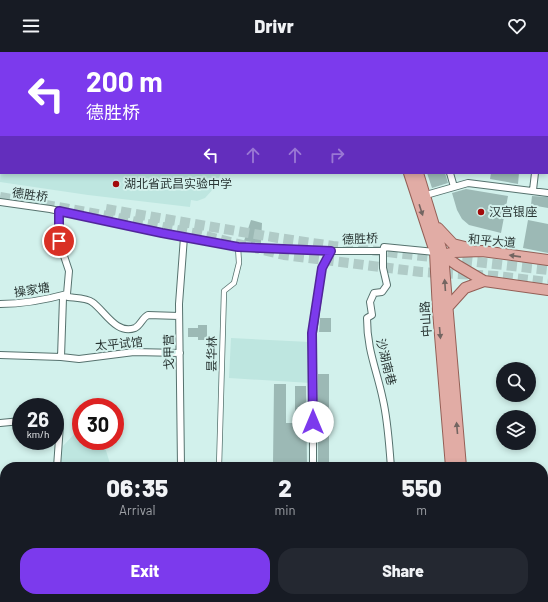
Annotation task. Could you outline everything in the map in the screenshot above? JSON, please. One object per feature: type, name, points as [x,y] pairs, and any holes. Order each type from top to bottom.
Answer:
[{"type":"main road","name":"中山路","points":[[409,174],[439,254],[438,311],[451,462]]},
{"type":"main road","name":"中山路","points":[[418,174],[434,224],[447,308],[461,462]]},
{"type":"main road","points":[[434,224],[453,244],[482,251]]},
{"type":"main road","name":"和平大道","points":[[439,254],[482,251],[548,260]]},
{"type":"main road","points":[[439,254],[484,281],[548,290]]},
{"type":"main road","points":[[447,308],[466,288],[484,281]]},
{"type":"street","points":[[450,174],[454,187]]},
{"type":"street","points":[[533,190],[535,174]]},
{"type":"street","points":[[426,195],[474,183],[548,193]]},
{"type":"street","name":"德胜桥","points":[[0,202],[59,211],[238,247],[331,251],[383,251],[384,247],[439,254]]},
{"type":"street","points":[[59,211],[59,241],[69,271],[63,304],[61,357]]},
{"type":"street","name":"戈甲营","points":[[181,462],[179,316],[184,237]]},
{"type":"street","name":"昙华林","points":[[219,462],[224,292],[234,283],[238,263],[238,247]]},
{"type":"street","points":[[313,462],[312,333],[322,268],[331,251]]},
{"type":"street","name":"沙湖南巷","points":[[383,251],[383,268],[387,285],[382,292],[374,293],[370,302],[372,315],[367,318],[367,327],[371,356],[385,410],[390,462]]},
{"type":"street","points":[[66,294],[68,297],[91,300],[114,324],[127,329],[140,325],[144,317],[148,315],[179,316]]},
{"type":"street","name":"操家塘","points":[[0,304],[16,304],[66,294]]},
{"type":"street","name":"太平试馆","points":[[0,356],[61,357],[79,359],[134,352],[180,353]]},
{"type":"street","points":[[0,423],[12,422]]},
{"type":"street","points":[[57,462],[58,450]]},
{"type":"shaded area","name":"湖北省武昌实验中学","points":[[0,174],[221,174],[215,187],[205,198],[197,201],[191,200],[190,207],[88,195],[0,182]]},
{"type":"shaded area","points":[[231,338],[310,342],[311,383],[229,378]]},
{"type":"shaded area","points":[[72,436],[72,450],[106,450],[109,462],[61,462],[62,450],[64,450],[64,445]]},
{"type":"building","points":[[427,174],[445,174],[448,183],[432,188]]},
{"type":"building","points":[[491,174],[519,174],[518,184],[490,179]]},
{"type":"building","name":"汉宫银座","points":[[466,189],[508,196],[501,233],[469,225],[462,219],[457,210],[452,193]]},
{"type":"building","points":[[532,196],[548,197],[548,208],[531,205]]},
{"type":"building","points":[[251,220],[262,223],[261,243],[244,241]]},
{"type":"building","points":[[528,220],[548,224],[548,253],[523,248]]},
{"type":"building","points":[[320,318],[331,318],[331,332],[319,332]]},
{"type":"building","points":[[198,325],[207,325],[207,340],[198,340],[198,337],[188,337],[188,328],[198,328]]},
{"type":"building","points":[[318,374],[329,374],[329,462],[318,462]]},
{"type":"building","points":[[274,384],[286,384],[286,423],[295,423],[295,386],[306,386],[307,462],[273,462]]},
{"type":"tunnel","points":[[0,197],[87,212],[193,233],[284,255],[421,272],[496,276],[548,282]]},
{"type":"tunnel","points":[[106,209],[333,246],[548,270]]},
{"type":"place","name":"湖北省武昌实验中学","points":[[116,184]]},
{"type":"place","name":"汉宫银座","points":[[481,212]]},
{"type":"route","points":[[59,241],[59,211],[162,233],[238,247],[331,251],[322,268],[316,298],[312,333],[313,422]]}]
